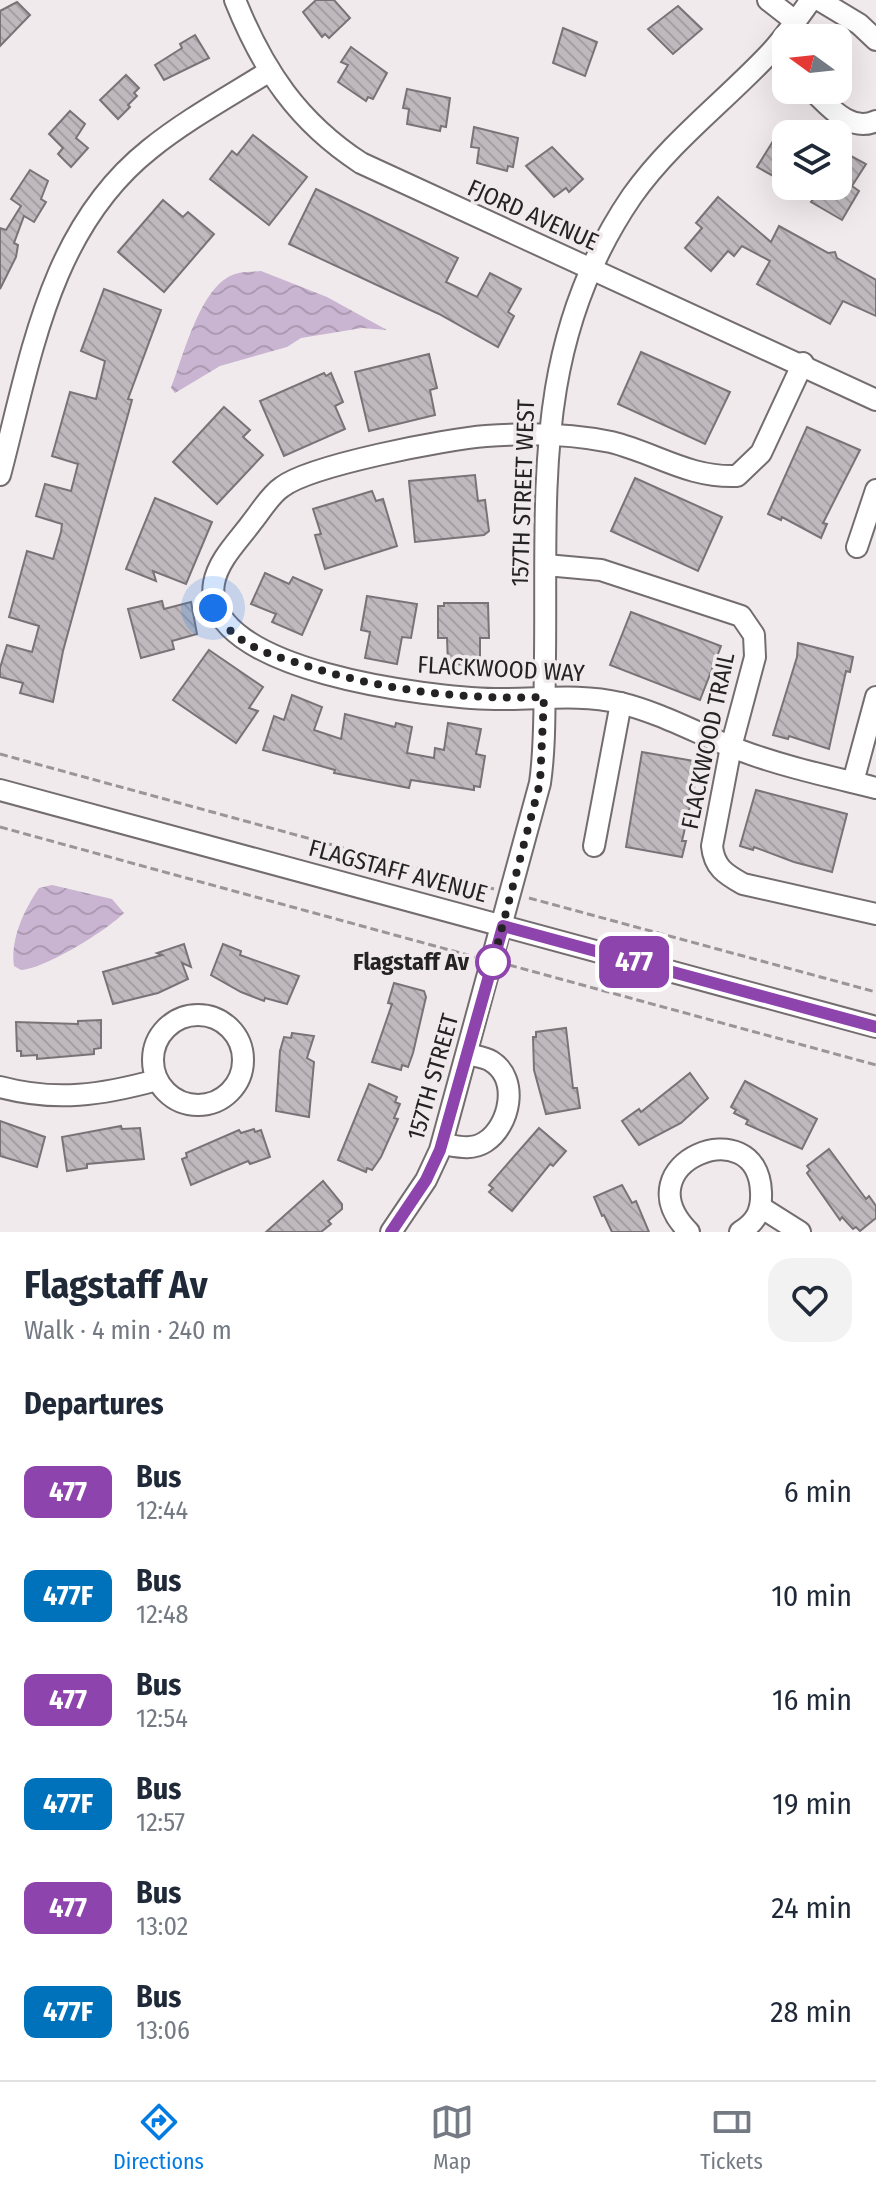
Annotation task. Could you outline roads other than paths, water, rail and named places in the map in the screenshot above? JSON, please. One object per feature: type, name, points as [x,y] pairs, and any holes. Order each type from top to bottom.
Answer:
[{"type":"street","name":"FJORD AVENUE","points":[[235,0],[268,72],[301,116],[361,163],[591,270],[803,363],[876,400]]},
{"type":"street","points":[[768,0],[795,21]]},
{"type":"street","name":"157TH STREET WEST","points":[[503,926],[540,783],[548,437],[563,350],[575,306],[618,219],[659,162],[769,54],[811,0]]},
{"type":"street","points":[[819,0],[859,24],[876,40]]},
{"type":"street","points":[[0,475],[52,286],[89,213],[117,179],[149,149],[268,72]]},
{"type":"street","points":[[830,104],[855,124],[866,126],[876,121]]},
{"type":"street","name":"FLACKWOOD WAY","points":[[803,363],[761,453],[737,476],[707,477],[613,443],[548,437],[483,436],[379,455],[302,476],[280,487],[224,559],[214,581],[213,608],[231,632],[263,652],[338,677],[390,688],[478,698],[544,697],[621,703],[731,747],[876,788]]},
{"type":"street","points":[[857,547],[876,490]]},
{"type":"street","name":"FLACKWOOD TRAIL","points":[[546,565],[601,570],[741,616],[754,635],[755,657],[731,747],[712,846],[713,860],[724,874],[743,884],[876,914]]},
{"type":"street","points":[[853,782],[876,697]]},
{"type":"street","points":[[594,846],[621,703]]},
{"type":"street","name":"FLAGSTAFF AVENUE","points":[[0,790],[876,1027]]},
{"type":"street","name":"157TH STREET","points":[[391,1232],[426,1180],[442,1144],[503,926]]},
{"type":"street","points":[[197,1015],[215,1018],[230,1028],[240,1044],[243,1063],[238,1081],[228,1094],[212,1103],[196,1105],[180,1102],[157,1080],[153,1062],[156,1043],[165,1028],[179,1019],[197,1015]]},
{"type":"street","points":[[442,1144],[467,1148],[485,1142],[503,1122],[509,1103],[508,1085],[492,1061],[467,1054]]},
{"type":"street","points":[[0,1087],[38,1096],[86,1097],[157,1080]]},
{"type":"street","points":[[689,1232],[681,1224],[672,1200],[671,1183],[679,1167],[690,1156],[706,1149],[721,1149],[748,1161],[761,1181],[762,1208],[751,1225],[740,1232]]},
{"type":"street","points":[[762,1208],[800,1232]]},
{"type":"water","points":[[261,271],[327,297],[387,330],[362,328],[301,338],[287,347],[220,366],[175,393],[171,388],[187,342],[212,292],[235,274]]},
{"type":"water","points":[[52,885],[112,899],[124,913],[75,948],[45,963],[21,970],[14,966],[13,956],[19,925],[39,888]]},
{"type":"place","name":"Flagstaff Av","points":[[493,962]]}]
